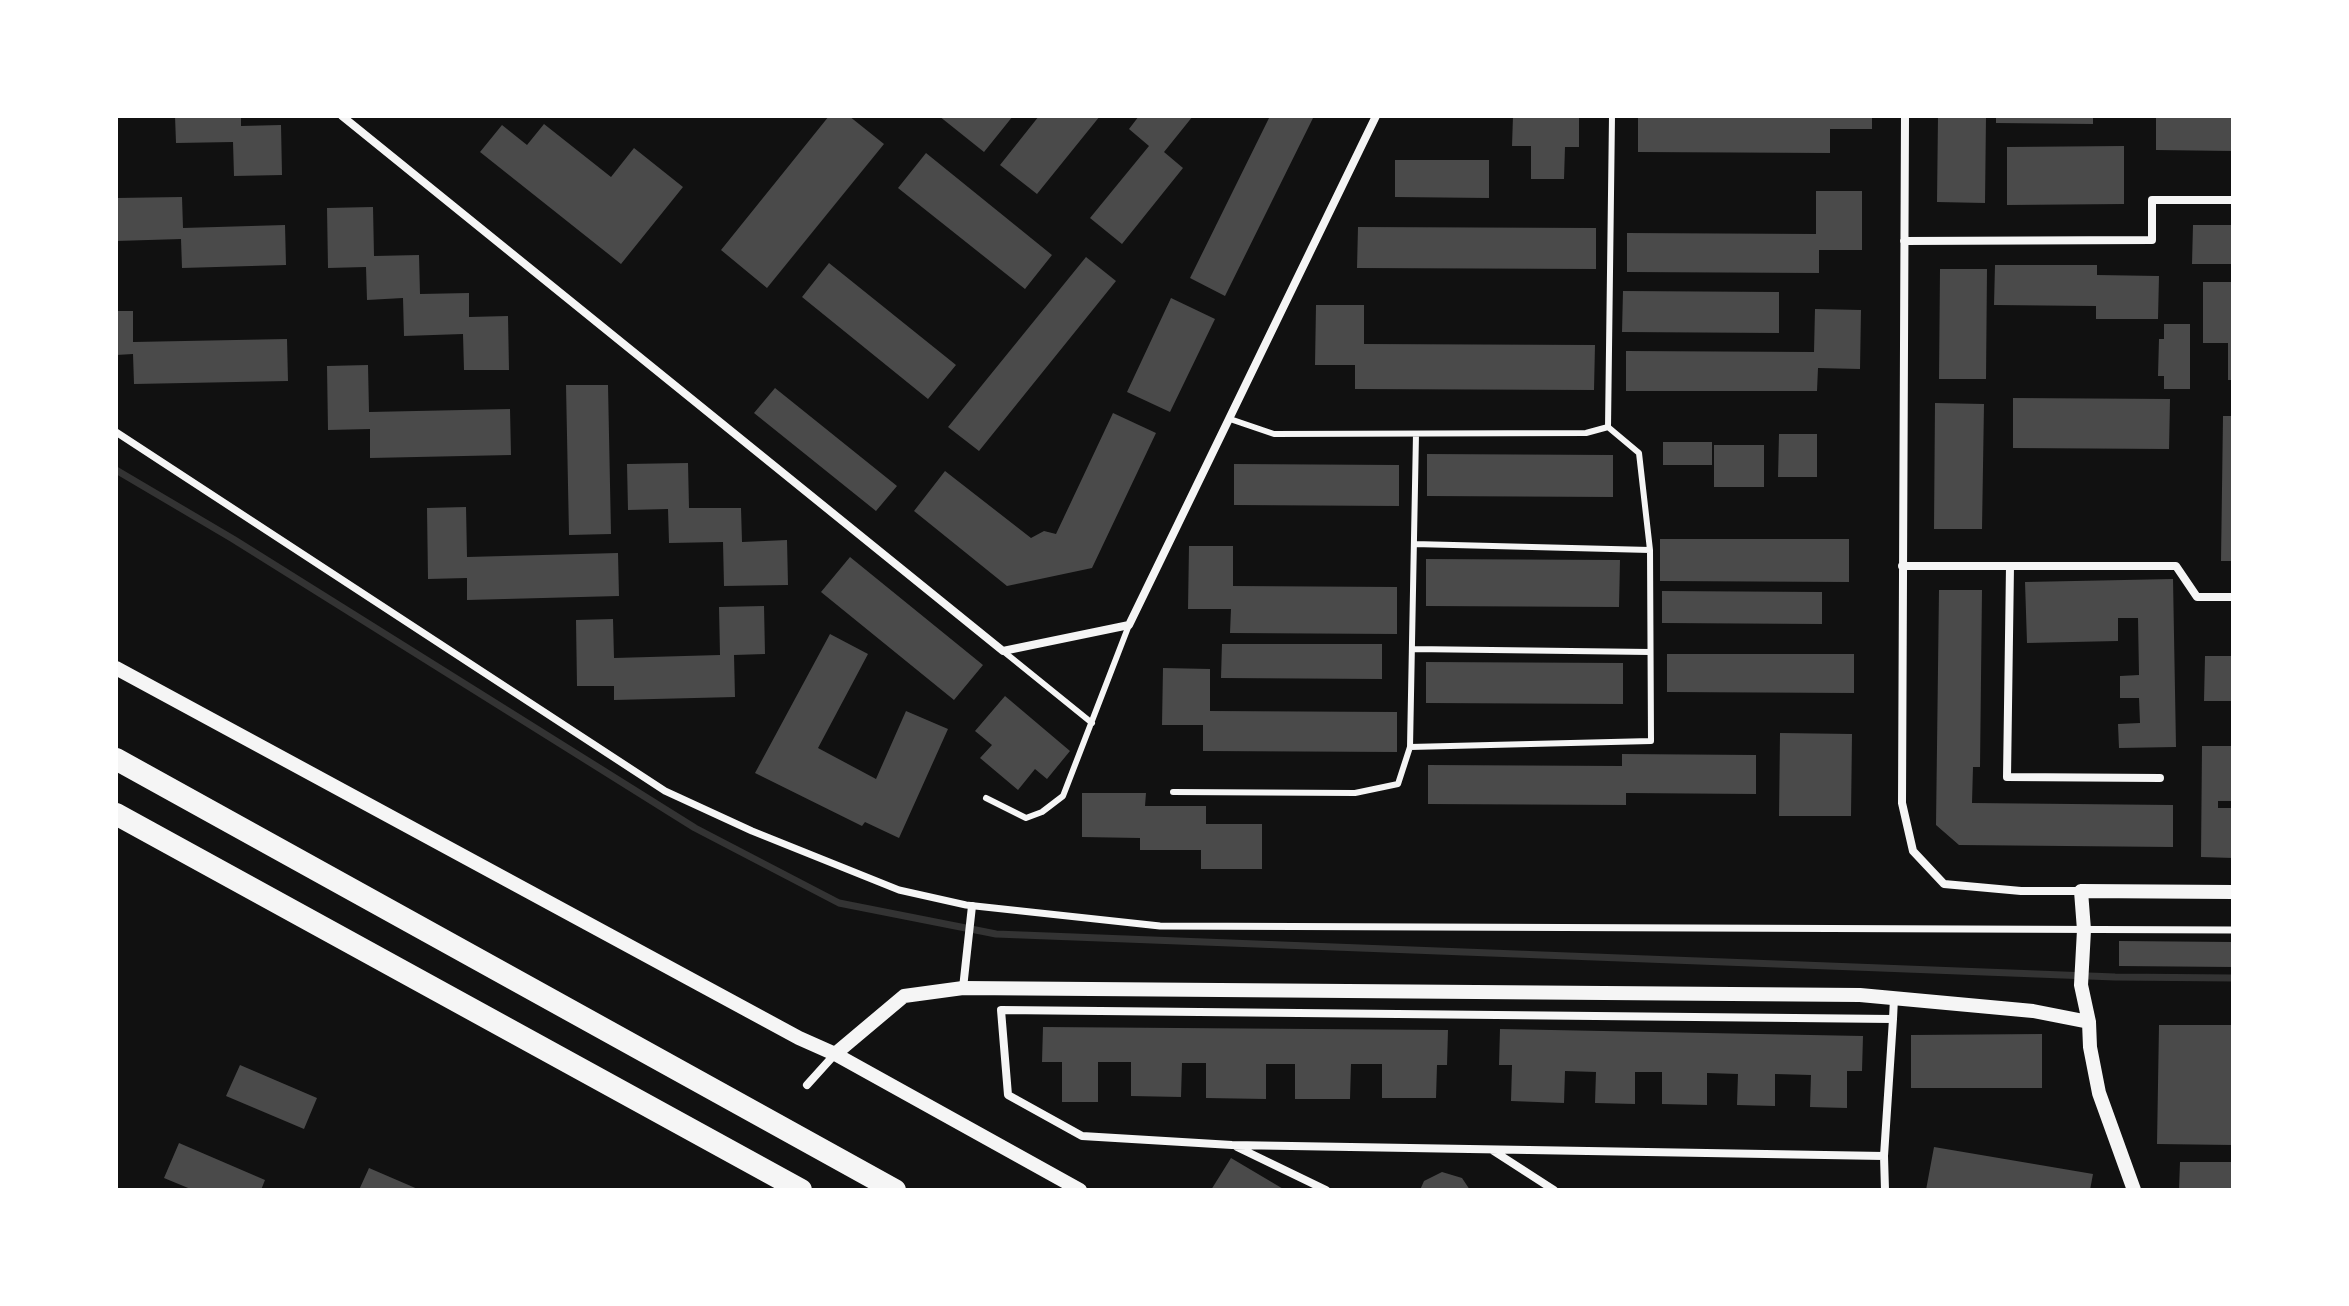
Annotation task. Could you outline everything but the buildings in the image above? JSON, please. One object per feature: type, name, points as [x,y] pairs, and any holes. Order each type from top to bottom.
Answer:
[{"type":"highway","points":[[116,759],[895,1190]]},
{"type":"highway","points":[[116,814],[801,1190]]},
{"type":"street","points":[[342,116],[1003,651],[1129,625],[1376,116]]},
{"type":"street","points":[[1905,116],[1902,803],[1913,851],[1944,884],[2021,891],[2233,892]]},
{"type":"street","points":[[1904,241],[2152,240],[2152,200],[2233,200]]},
{"type":"street","points":[[116,432],[665,791],[886,886],[972,906],[1160,926],[2084,937],[2233,930]]},
{"type":"street","points":[[1902,566],[2176,566],[2197,597],[2233,597]]},
{"type":"street","points":[[2010,566],[2007,777],[2160,778]]},
{"type":"street","points":[[116,668],[799,1038],[835,1054],[1080,1190]]},
{"type":"street","points":[[2081,891],[2084,937],[2081,985],[2089,1022],[2090,1047],[2099,1093],[2134,1190]]},
{"type":"street","points":[[963,988],[972,906]]},
{"type":"street","points":[[807,1085],[835,1054],[904,996],[963,988],[1860,995],[2033,1011],[2089,1022]]},
{"type":"street","points":[[1885,1190],[1884,1156],[1894,997]]},
{"type":"street","points":[[1884,1156],[1232,1145],[1082,1136],[1008,1095],[1001,1010],[1893,1019]]},
{"type":"street","points":[[1232,1145],[1326,1190]]},
{"type":"street","points":[[1491,1149],[1554,1190]]},
{"type":"lane","points":[[1608,427],[1612,116]]},
{"type":"lane","points":[[1230,419],[1274,434],[1586,433],[1608,427]]},
{"type":"lane","points":[[1410,747],[1651,741],[1650,550],[1639,453],[1608,427]]},
{"type":"lane","points":[[1173,792],[1355,793],[1398,784],[1410,747],[1416,434]]},
{"type":"lane","points":[[1414,544],[1650,550]]},
{"type":"lane","points":[[986,798],[1026,818],[1042,812],[1063,796],[1129,625]]},
{"type":"lane","points":[[1412,649],[1650,652]]},
{"type":"lane","points":[[1003,651],[1092,723]]},
{"type":"waterway","points":[[116,470],[233,539],[695,828],[839,903],[996,934],[2115,977],[2233,978]]}]
